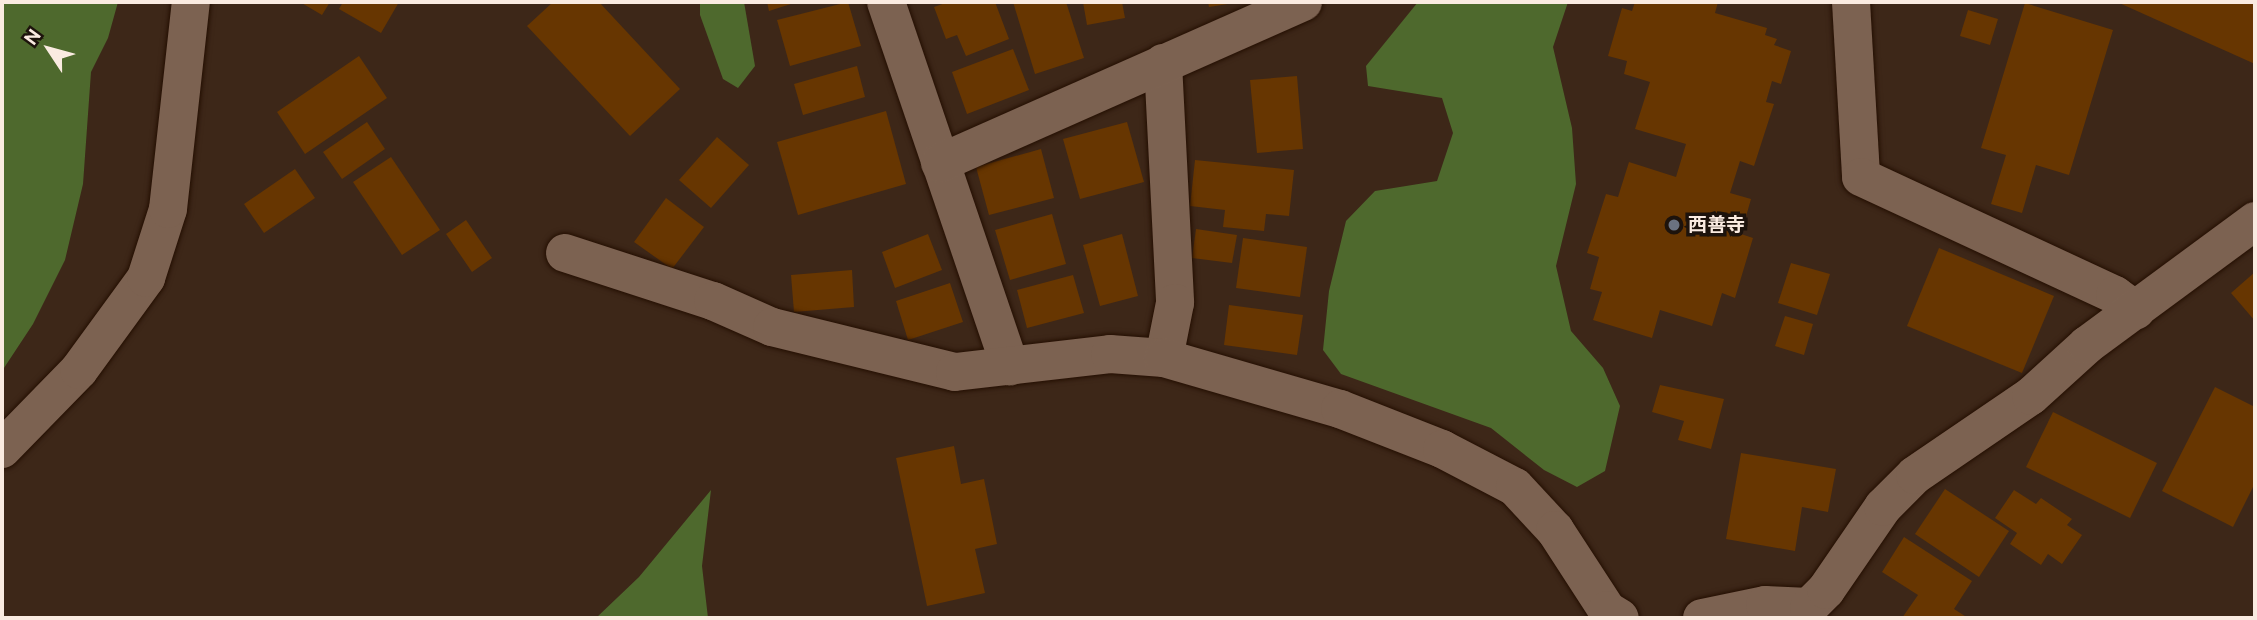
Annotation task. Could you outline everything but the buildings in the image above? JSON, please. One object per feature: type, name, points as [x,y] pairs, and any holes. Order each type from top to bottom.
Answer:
[{"type":"street","points":[[2,449],[79,370],[146,278],[168,209],[191,2]]},
{"type":"street","points":[[886,2],[1010,366]]},
{"type":"street","points":[[1851,2],[1861,177],[2115,295],[2136,310]]},
{"type":"street","points":[[940,163],[1163,64],[1282,6]]},
{"type":"street","points":[[1163,64],[1175,303],[1164,358]]},
{"type":"street","points":[[1702,618],[1765,605],[1810,613],[1883,507],[1915,475],[2031,396],[2087,345],[2255,221]]},
{"type":"street","points":[[565,254],[713,301],[772,327],[955,372],[1110,354],[1164,358],[1340,409],[1442,449],[1515,487],[1555,530],[1606,610],[1620,618]]},
{"type":"green space","points":[[2,2],[118,2],[108,38],[91,72],[83,184],[65,260],[33,324],[2,371]]},
{"type":"green space","points":[[700,2],[744,2],[755,66],[738,88],[723,79],[700,15]]},
{"type":"green space","points":[[1418,2],[1568,2],[1553,47],[1572,128],[1576,184],[1556,266],[1571,331],[1603,368],[1620,406],[1605,471],[1577,487],[1544,470],[1491,428],[1341,374],[1323,350],[1329,291],[1346,221],[1375,191],[1437,181],[1453,133],[1442,98],[1368,86],[1366,66]]},
{"type":"green space","points":[[711,490],[702,566],[708,618],[596,618],[639,577]]},
{"type":"place","name":"西善寺","points":[[1674,225]]}]
